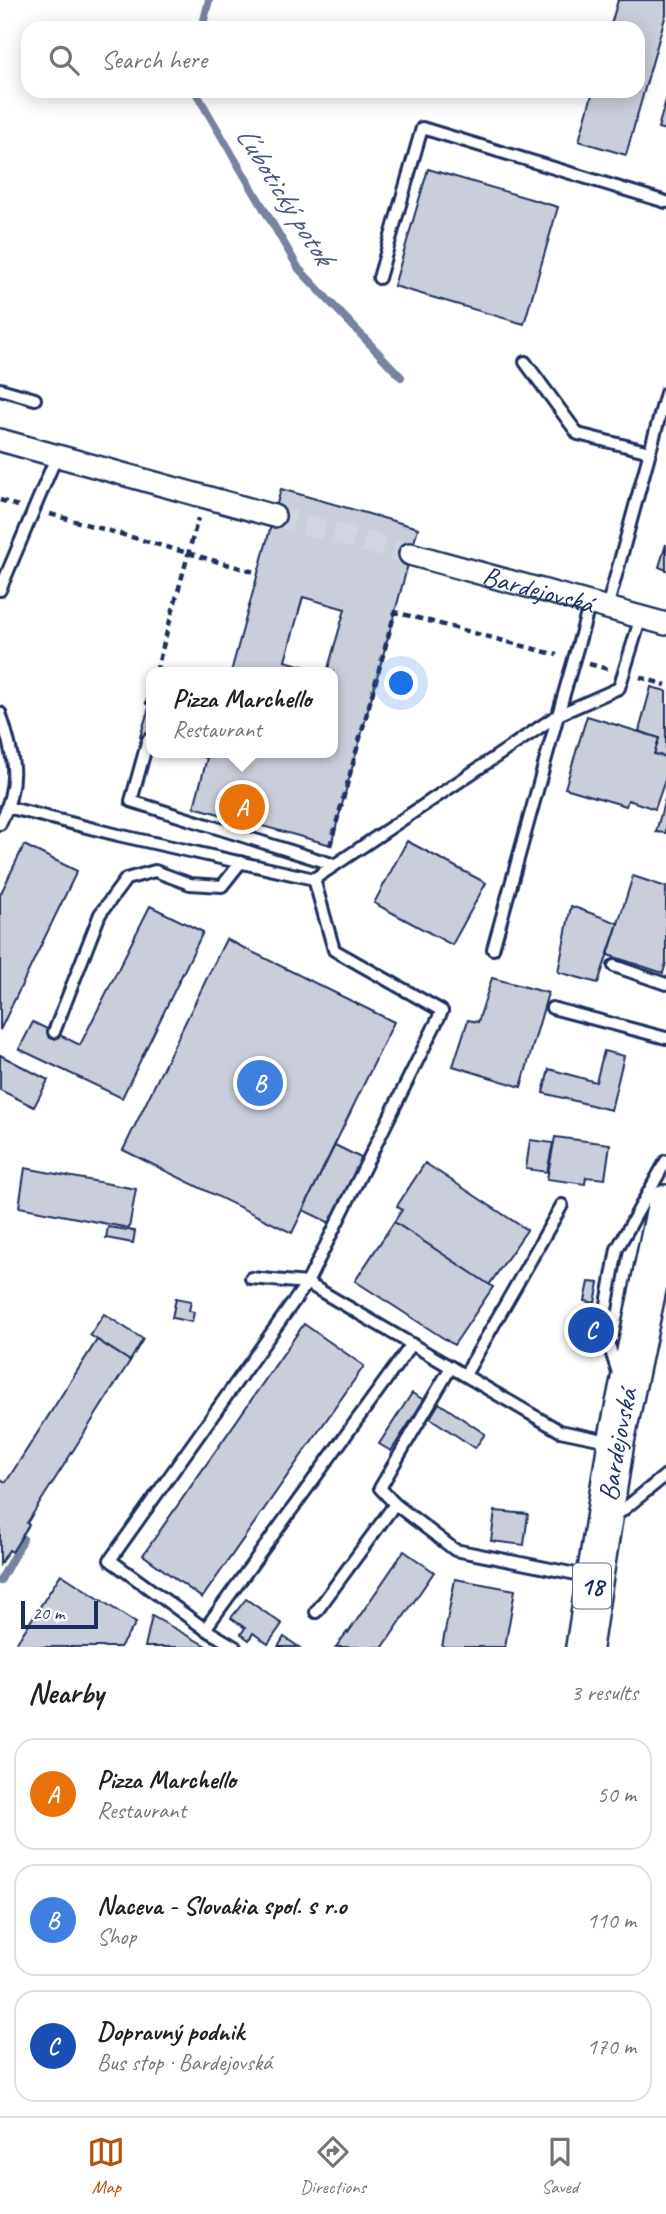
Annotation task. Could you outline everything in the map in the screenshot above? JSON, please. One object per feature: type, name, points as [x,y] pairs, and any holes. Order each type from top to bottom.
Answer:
[{"type":"main road","name":"Bardejovská","points":[[584,1647],[615,1442],[666,1203]]},
{"type":"street","points":[[0,440],[274,516]]},
{"type":"street","name":"Bardejovská","points":[[410,554],[666,624]]},
{"type":"lane","points":[[379,278],[422,128],[666,202]]},
{"type":"lane","points":[[525,362],[578,434],[650,452]]},
{"type":"lane","points":[[0,389],[35,399]]},
{"type":"lane","points":[[493,949],[574,659],[598,606],[650,452],[666,393]]},
{"type":"lane","points":[[0,590],[57,455]]},
{"type":"lane","points":[[7,807],[118,835],[314,878],[558,715],[619,688],[641,617]]},
{"type":"lane","points":[[0,713],[12,751],[14,772],[12,793],[0,824]]},
{"type":"lane","points":[[146,747],[131,801],[335,865]]},
{"type":"lane","points":[[54,1032],[100,914],[125,879],[155,871],[190,884],[222,886],[241,862]]},
{"type":"lane","points":[[235,1647],[205,1629],[110,1560],[307,1283],[442,1011],[334,950],[314,878]]},
{"type":"lane","points":[[614,966],[666,984]]},
{"type":"lane","points":[[552,1008],[666,1038]]},
{"type":"lane","points":[[625,1396],[603,1326],[617,1249],[666,1161]]},
{"type":"lane","points":[[465,1375],[562,1205]]},
{"type":"lane","points":[[251,1278],[307,1283],[560,1431],[615,1442]]},
{"type":"lane","points":[[205,1629],[412,1344]]},
{"type":"lane","points":[[451,1367],[380,1488],[395,1504],[455,1550],[594,1577]]},
{"type":"lane","points":[[602,1526],[666,1475]]},
{"type":"lane","points":[[316,1612],[395,1504]]},
{"type":"path","points":[[157,667],[203,496]]},
{"type":"path","points":[[0,500],[258,573]]},
{"type":"path","points":[[323,861],[331,845],[394,612],[666,685]]},
{"type":"building","points":[[618,0],[666,0],[666,14],[645,88],[645,21],[612,21]]},
{"type":"building","points":[[591,98],[642,98],[626,155],[579,141]]},
{"type":"building","points":[[666,100],[666,130],[658,128]]},
{"type":"building","points":[[428,169],[558,207],[524,324],[394,286]]},
{"type":"building","points":[[281,489],[418,528],[331,845],[194,807],[207,758],[338,758],[338,667],[328,667],[345,609],[303,597],[285,661],[306,667],[232,667]]},
{"type":"building","points":[[666,544],[666,570],[659,567]]},
{"type":"building","points":[[651,687],[666,691],[666,757],[654,754],[659,738],[639,731]]},
{"type":"building","points":[[587,716],[659,738],[654,754],[666,757],[666,777],[655,809],[628,800],[626,806],[565,788]]},
{"type":"building","points":[[146,717],[146,739],[140,737]]},
{"type":"building","points":[[666,795],[666,833],[656,832]]},
{"type":"building","points":[[407,841],[486,883],[452,945],[374,903]]},
{"type":"building","points":[[24,845],[77,871],[0,1030],[0,895]]},
{"type":"building","points":[[633,876],[666,887],[666,963],[663,973],[608,955]]},
{"type":"building","points":[[150,906],[203,932],[122,1098],[19,1049],[33,1022],[80,1045]]},
{"type":"building","points":[[571,906],[618,923],[598,983],[558,972]]},
{"type":"building","points":[[226,939],[394,1022],[292,1233],[123,1150]]},
{"type":"building","points":[[492,978],[548,993],[521,1087],[453,1066],[468,1020],[478,1022]]},
{"type":"building","points":[[604,1051],[624,1056],[611,1110],[543,1093],[549,1069],[596,1082]]},
{"type":"building","points":[[0,1055],[48,1080],[34,1107],[0,1090]]},
{"type":"building","points":[[555,1137],[610,1144],[605,1179],[586,1177],[585,1184],[547,1179]]},
{"type":"building","points":[[530,1140],[553,1143],[547,1172],[526,1169]]},
{"type":"building","points":[[335,1145],[365,1160],[334,1225],[303,1210]]},
{"type":"building","points":[[425,1163],[527,1230],[489,1285],[394,1222],[402,1210],[397,1206]]},
{"type":"building","points":[[25,1168],[136,1189],[129,1228],[19,1207]]},
{"type":"building","points":[[394,1222],[493,1287],[454,1345],[355,1281]]},
{"type":"building","points":[[108,1227],[135,1231],[133,1243],[106,1238]]},
{"type":"building","points":[[589,1282],[599,1283],[595,1303],[585,1301]]},
{"type":"building","points":[[176,1298],[191,1301],[189,1311],[194,1312],[192,1322],[172,1318]]},
{"type":"building","points":[[104,1314],[143,1339],[130,1361],[90,1335]]},
{"type":"building","points":[[304,1324],[364,1366],[202,1598],[143,1555]]},
{"type":"building","points":[[97,1340],[130,1361],[27,1523],[29,1525],[12,1552],[9,1550],[0,1564],[0,1479],[6,1482]]},
{"type":"building","points":[[412,1393],[424,1400],[391,1451],[379,1444]]},
{"type":"building","points":[[439,1403],[485,1434],[475,1448],[430,1418]]},
{"type":"building","points":[[495,1511],[528,1514],[524,1545],[491,1541]]},
{"type":"building","points":[[404,1551],[434,1572],[383,1647],[336,1647],[348,1633]]},
{"type":"building","points":[[61,1574],[136,1623],[120,1647],[14,1647]]},
{"type":"building","points":[[455,1579],[515,1590],[505,1647],[442,1647]]},
{"type":"building","points":[[246,1599],[282,1624],[268,1644],[253,1633],[249,1640],[241,1634],[245,1628],[231,1618]]},
{"type":"building","points":[[152,1616],[208,1647],[145,1647]]},
{"type":"building","points":[[284,1637],[299,1647],[278,1647]]},
{"type":"waterway","name":"Ľubotický potok","points":[[204,21],[209,0]]},
{"type":"waterway","name":"Ľubotický potok","points":[[199,98],[299,269],[401,377]]},
{"type":"waterway","name":"Ľubotický potok","points":[[0,1581],[23,1539]]},
{"type":"tunnel","points":[[274,516],[410,554]]},
{"type":"place","name":"Pizza Marchello","points":[[242,807]]},
{"type":"place","name":"Naceva - Slovakia spol. s r.o","points":[[260,1083]]},
{"type":"place","name":"Dopravný podnik","points":[[591,1330]]}]
